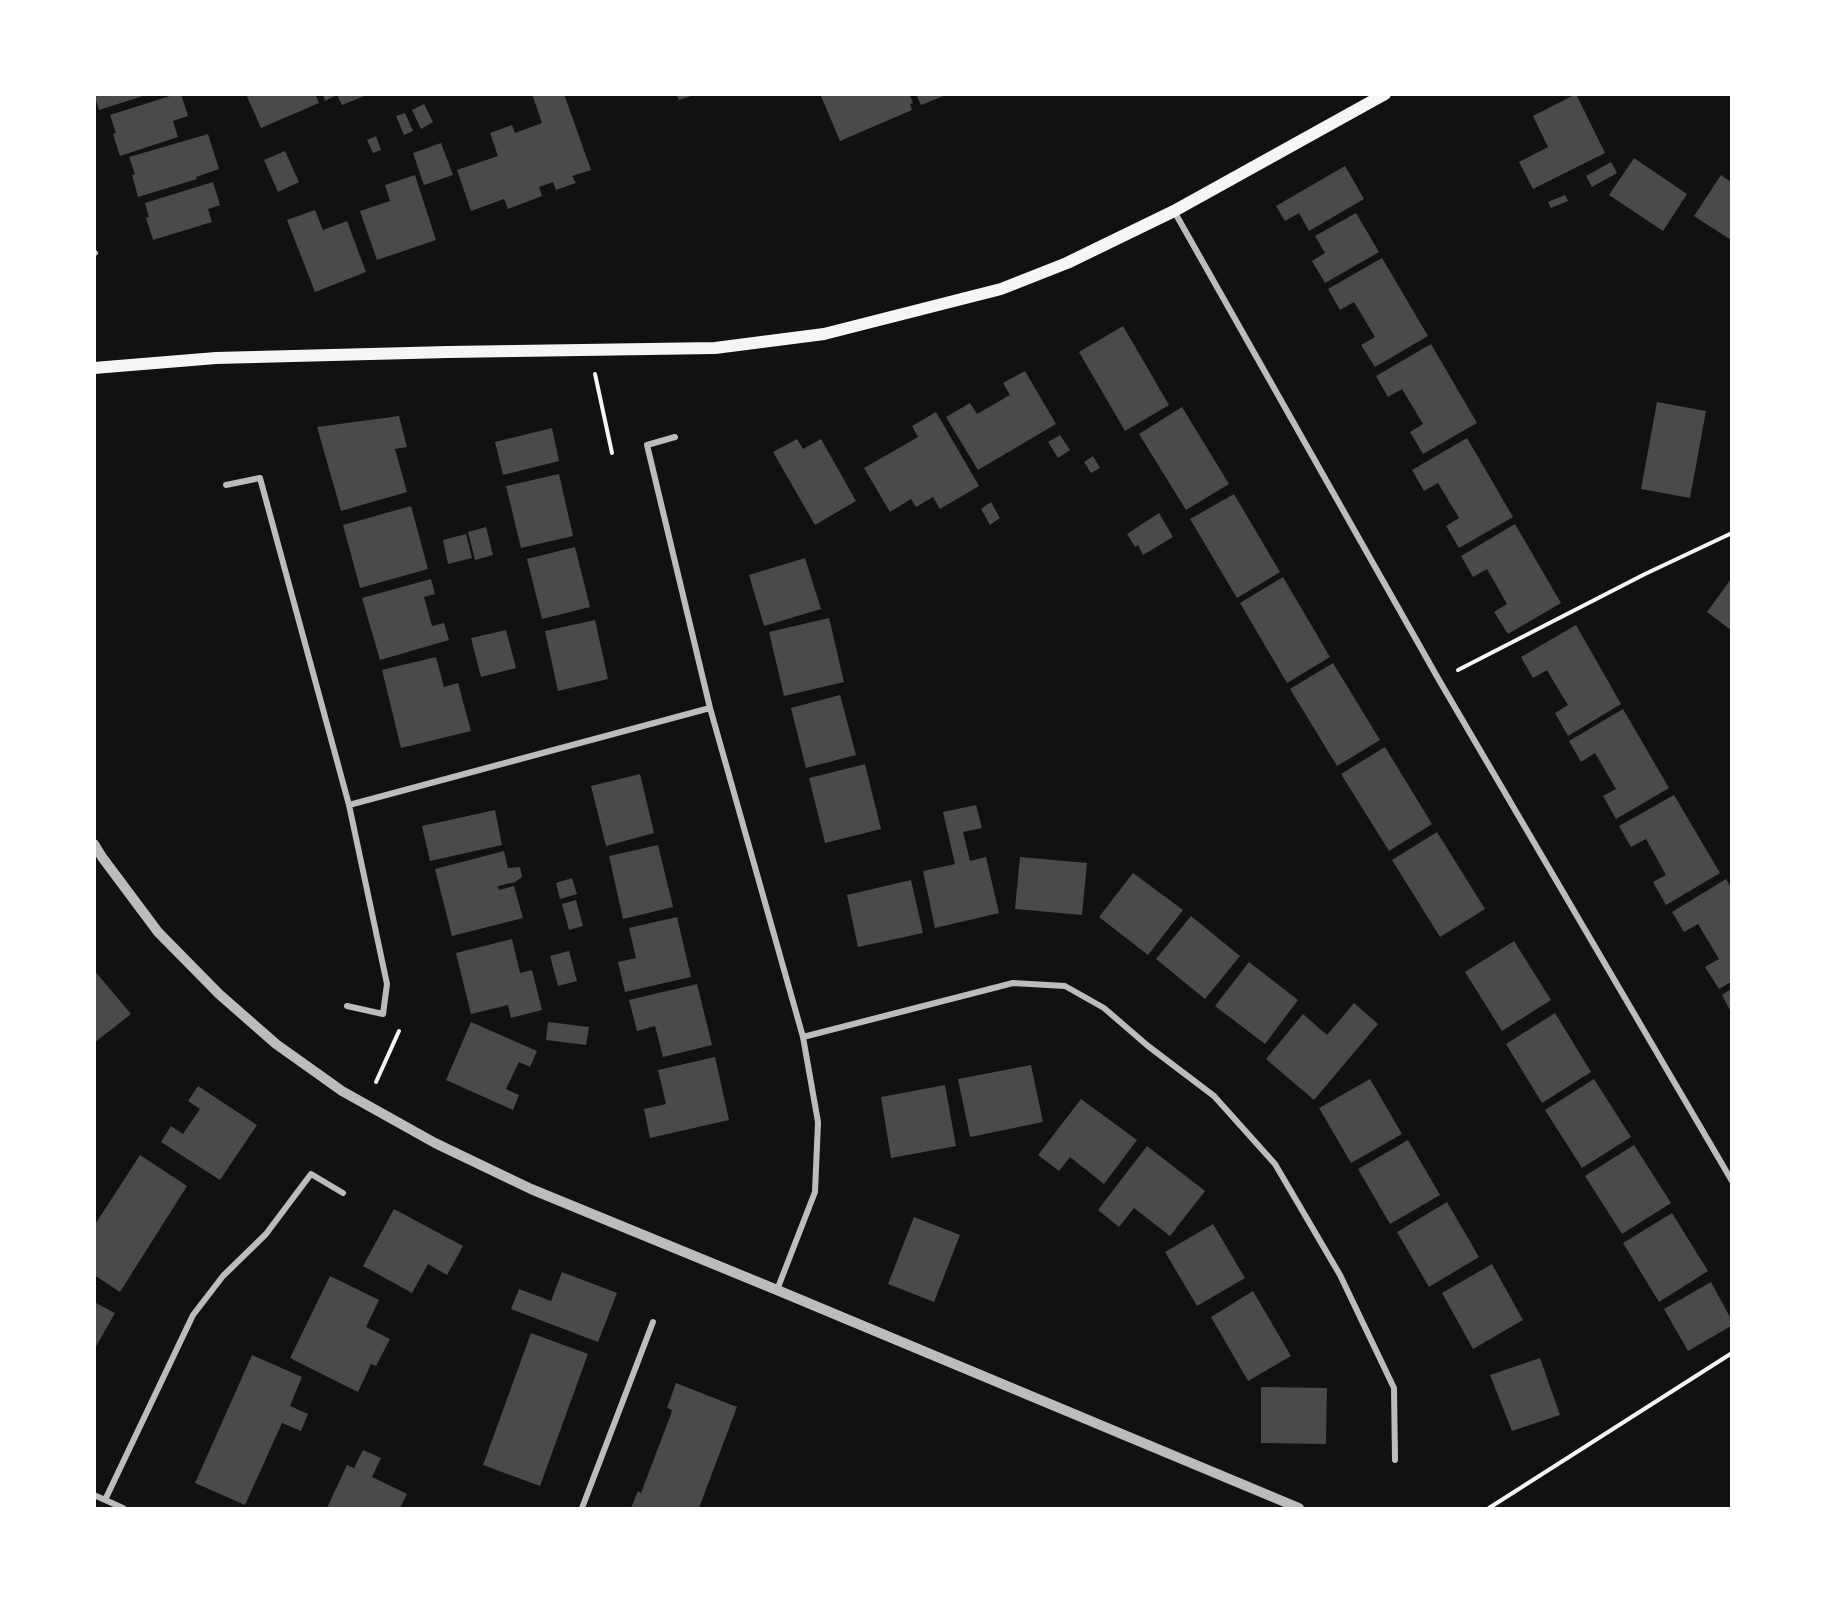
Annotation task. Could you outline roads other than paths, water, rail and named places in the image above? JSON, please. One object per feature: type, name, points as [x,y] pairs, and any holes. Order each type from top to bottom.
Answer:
[{"type":"main road","points":[[94,368],[227,358],[715,348],[824,334],[1001,289],[1067,263],[1174,211],[1385,94]]},
{"type":"street","points":[[1174,211],[1438,680],[1731,1181]]},
{"type":"street","points":[[675,437],[647,445],[710,708],[802,1037],[818,1122],[815,1192],[777,1290]]},
{"type":"street","points":[[226,485],[260,478],[350,804],[387,984],[383,1014],[347,1006]]},
{"type":"street","points":[[350,804],[710,708]]},
{"type":"street","points":[[94,844],[98,860],[158,932],[219,994],[276,1044],[342,1091],[435,1143],[531,1189],[1299,1509]]},
{"type":"street","points":[[802,1037],[1013,982],[1065,986],[1104,1008],[1214,1096],[1275,1164],[1340,1275],[1395,1388],[1395,1460]]},
{"type":"street","points":[[105,1500],[193,1315],[224,1276],[266,1234],[311,1174],[343,1192]]},
{"type":"street","points":[[582,1509],[653,1322]]},
{"type":"street","points":[[94,1495],[123,1509]]}]
